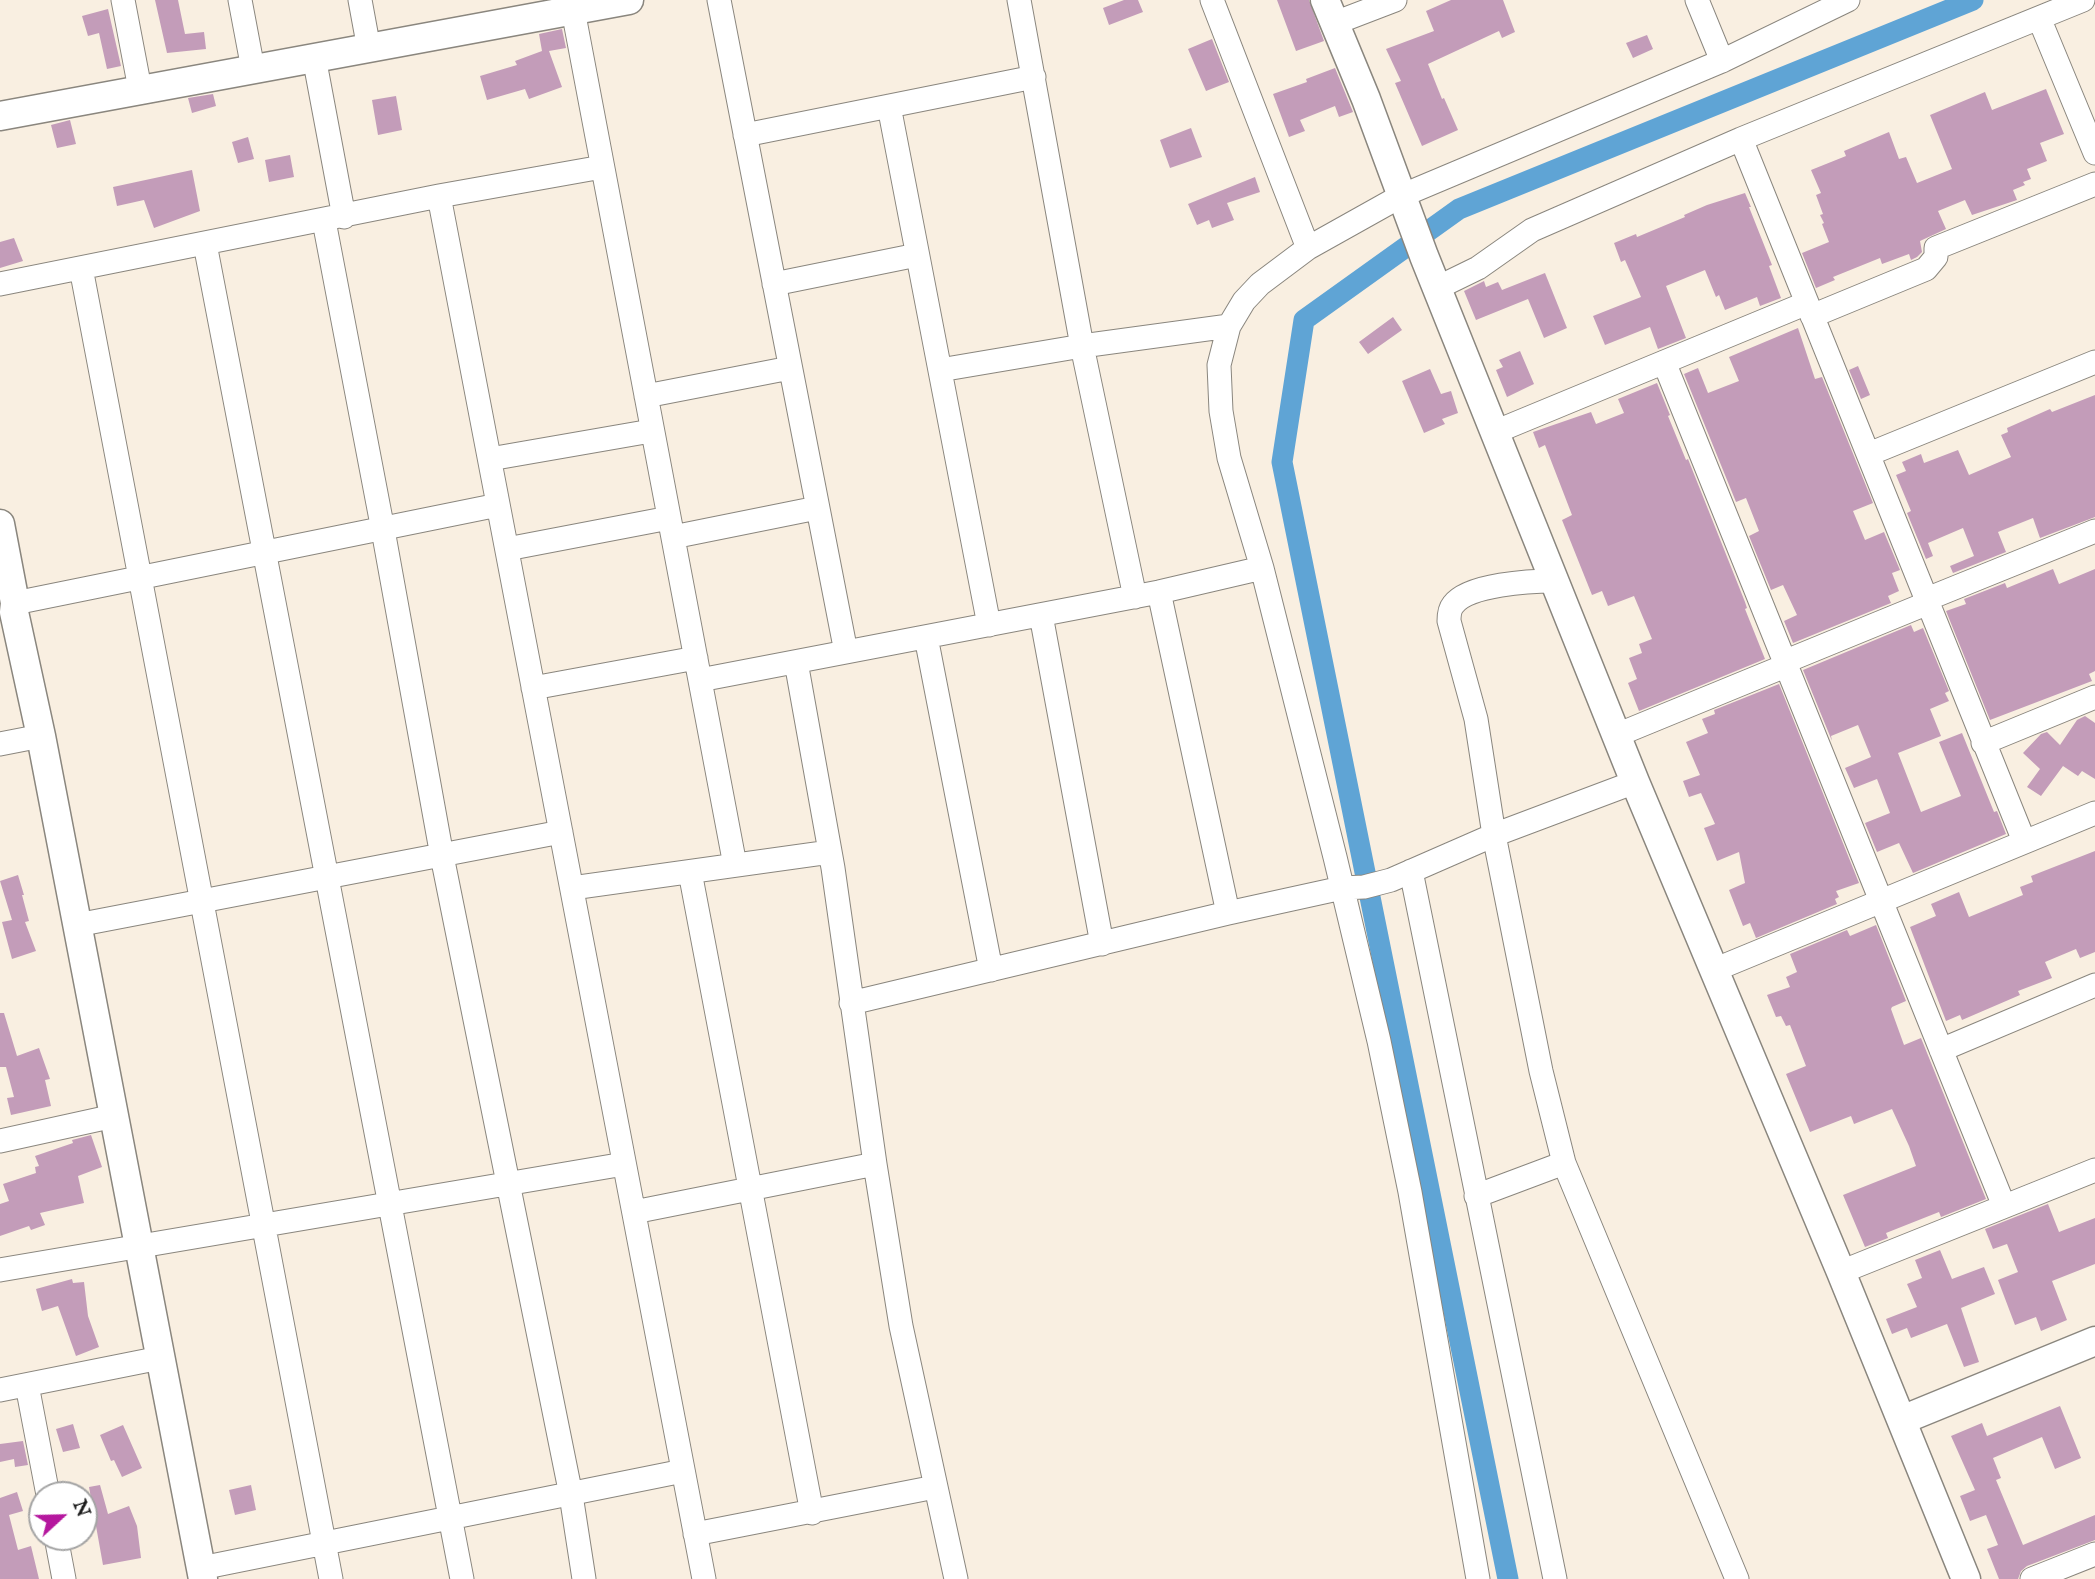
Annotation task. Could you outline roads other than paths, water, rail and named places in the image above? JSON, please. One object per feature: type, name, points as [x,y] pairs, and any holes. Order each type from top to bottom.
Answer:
[{"type":"street","points":[[123,0],[140,89]]},
{"type":"street","points":[[240,0],[253,69]]},
{"type":"street","points":[[360,0],[369,49]]},
{"type":"street","points":[[0,117],[629,0]]},
{"type":"street","points":[[719,0],[846,652]]},
{"type":"street","points":[[1018,0],[1082,345],[1135,597]]},
{"type":"street","points":[[1212,0],[1308,248]]},
{"type":"street","points":[[1395,0],[1330,11],[1424,256],[1635,782],[1841,1272],[1964,1578]]},
{"type":"street","points":[[1697,0],[1722,61]]},
{"type":"street","points":[[1478,1579],[1410,1192],[1378,1041],[1353,887],[1228,458],[1221,411],[1219,365],[1229,326],[1244,301],[1260,284],[1308,248],[1401,196],[1722,61],[1848,0]]},
{"type":"street","points":[[1437,288],[1478,268],[1532,230],[1741,139],[2083,0]]},
{"type":"street","points":[[573,10],[735,865]]},
{"type":"street","points":[[2039,18],[2095,153]]},
{"type":"street","points":[[314,57],[334,219],[383,530],[442,856],[571,1495],[584,1579]]},
{"type":"street","points":[[745,135],[1034,77]]},
{"type":"street","points":[[889,106],[989,625]]},
{"type":"street","points":[[1741,139],[2024,841]]},
{"type":"street","points":[[0,284],[439,196],[602,167]]},
{"type":"street","points":[[1495,432],[1664,362],[1926,269],[1936,257],[1936,248],[2095,184]]},
{"type":"street","points":[[439,196],[704,1579]]},
{"type":"street","points":[[205,244],[462,1579]]},
{"type":"street","points":[[774,284],[917,255]]},
{"type":"street","points":[[80,268],[331,1579]]},
{"type":"street","points":[[940,370],[1082,345],[1229,326]]},
{"type":"street","points":[[1664,362],[2004,1206]]},
{"type":"street","points":[[1870,454],[2095,362]]},
{"type":"street","points":[[646,397],[790,368]]},
{"type":"street","points":[[490,459],[651,431]]},
{"type":"street","points":[[10,610],[140,577],[498,505]]},
{"type":"street","points":[[507,549],[817,508]]},
{"type":"street","points":[[0,524],[10,610],[41,736],[202,1573],[324,1541],[571,1495],[683,1471]]},
{"type":"street","points":[[1617,735],[2095,531]]},
{"type":"street","points":[[533,688],[698,669],[796,662],[1135,597],[1262,568]]},
{"type":"street","points":[[1555,581],[1481,590],[1458,600],[1449,613],[1449,621],[1476,719],[1494,835],[1541,1071],[1563,1163],[1737,1579]]},
{"type":"street","points":[[1159,592],[1228,914]]},
{"type":"street","points":[[1041,614],[1102,944]]},
{"type":"street","points":[[926,637],[991,970]]},
{"type":"street","points":[[796,662],[830,852],[901,1326],[956,1579]]},
{"type":"street","points":[[1983,743],[2095,697]]},
{"type":"street","points":[[0,744],[41,736]]},
{"type":"street","points":[[851,1003],[1401,876],[1494,835],[1635,782]]},
{"type":"street","points":[[1714,970],[2095,813]]},
{"type":"street","points":[[77,925],[561,832]]},
{"type":"street","points":[[572,888],[830,852]]},
{"type":"street","points":[[690,872],[812,1513]]},
{"type":"street","points":[[1401,876],[1476,1196],[1555,1579]]},
{"type":"street","points":[[1941,1050],[2095,985]]},
{"type":"street","points":[[0,1141],[114,1116]]},
{"type":"street","points":[[1476,1196],[1563,1163]]},
{"type":"street","points":[[0,1270],[624,1164]]},
{"type":"street","points":[[634,1212],[875,1164]]},
{"type":"street","points":[[1841,1272],[2095,1170]]},
{"type":"street","points":[[1902,1420],[2095,1341]]},
{"type":"street","points":[[0,1390],[160,1359]]},
{"type":"street","points":[[27,1385],[45,1481]]},
{"type":"street","points":[[695,1534],[935,1487]]},
{"type":"street","points":[[59,1551],[64,1579]]},
{"type":"street","points":[[2032,1579],[2095,1554]]},
{"type":"waterway","points":[[1508,1579],[1282,462],[1304,320],[1459,209],[1973,0]]}]
